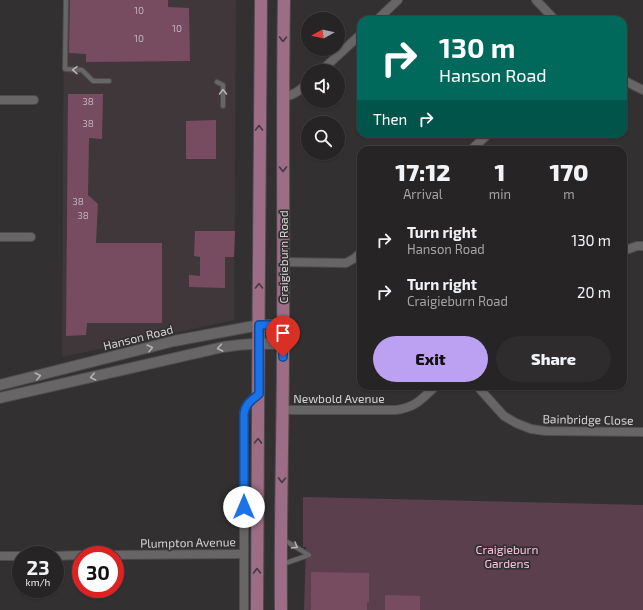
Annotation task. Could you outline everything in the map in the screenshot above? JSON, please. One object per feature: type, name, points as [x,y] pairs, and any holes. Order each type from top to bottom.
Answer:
[{"type":"main road","name":"Craigieburn Road","points":[[257,610],[261,0]]},
{"type":"main road","name":"Craigieburn Road","points":[[281,610],[283,344],[282,97],[284,0]]},
{"type":"street","points":[[381,16],[398,0]]},
{"type":"street","points":[[536,0],[551,16]]},
{"type":"street","points":[[329,64],[357,38]]},
{"type":"street","points":[[627,82],[643,90]]},
{"type":"street","points":[[282,97],[298,92],[301,89]]},
{"type":"street","points":[[0,100],[34,100]]},
{"type":"street","points":[[475,146],[484,138]]},
{"type":"street","points":[[0,237],[31,237]]},
{"type":"street","points":[[627,250],[643,246]]},
{"type":"street","points":[[283,262],[346,263],[357,256]]},
{"type":"street","name":"Hanson Road","points":[[0,385],[174,341],[259,325],[283,325]]},
{"type":"street","points":[[0,398],[223,347],[259,343],[283,344]]},
{"type":"street","name":"Newbold Avenue","points":[[282,410],[396,410],[407,408],[416,404],[432,390]]},
{"type":"street","name":"Bainbridge Close","points":[[481,390],[504,416],[531,429],[546,431],[643,432]]},
{"type":"street","points":[[244,610],[244,414],[248,404],[259,394]]},
{"type":"street","name":"Plumpton Avenue","points":[[124,555],[244,554]]},
{"type":"street","points":[[0,556],[12,556]]},
{"type":"lane","points":[[66,0],[65,69],[82,70],[93,81],[109,81]]},
{"type":"lane","points":[[217,82],[223,85],[223,106]]},
{"type":"lane","points":[[281,538],[309,555],[281,565]]},
{"type":"shaded area","points":[[64,0],[236,0],[234,320],[62,357]]},
{"type":"green space","name":"Craigieburn Gardens","points":[[303,497],[643,505],[643,610],[304,610],[306,547],[303,547]]},
{"type":"building","points":[[70,0],[168,0],[168,7],[189,8],[190,61],[86,62],[86,54],[69,53]]},
{"type":"building","points":[[68,94],[103,94],[102,139],[89,138],[88,195],[98,204],[96,243],[162,243],[162,323],[87,323],[86,335],[66,336]]},
{"type":"building","points":[[216,120],[216,159],[186,159],[186,121]]},
{"type":"building","points":[[195,231],[235,231],[234,257],[225,257],[225,288],[189,287],[189,275],[200,276],[200,257],[194,256]]},
{"type":"building","points":[[311,572],[369,573],[369,602],[367,602],[367,610],[311,610]]},
{"type":"building","points":[[385,595],[420,596],[420,610],[385,610]]},
{"type":"route","points":[[244,507],[244,414],[248,404],[259,394],[259,325],[283,325],[283,357]]}]
